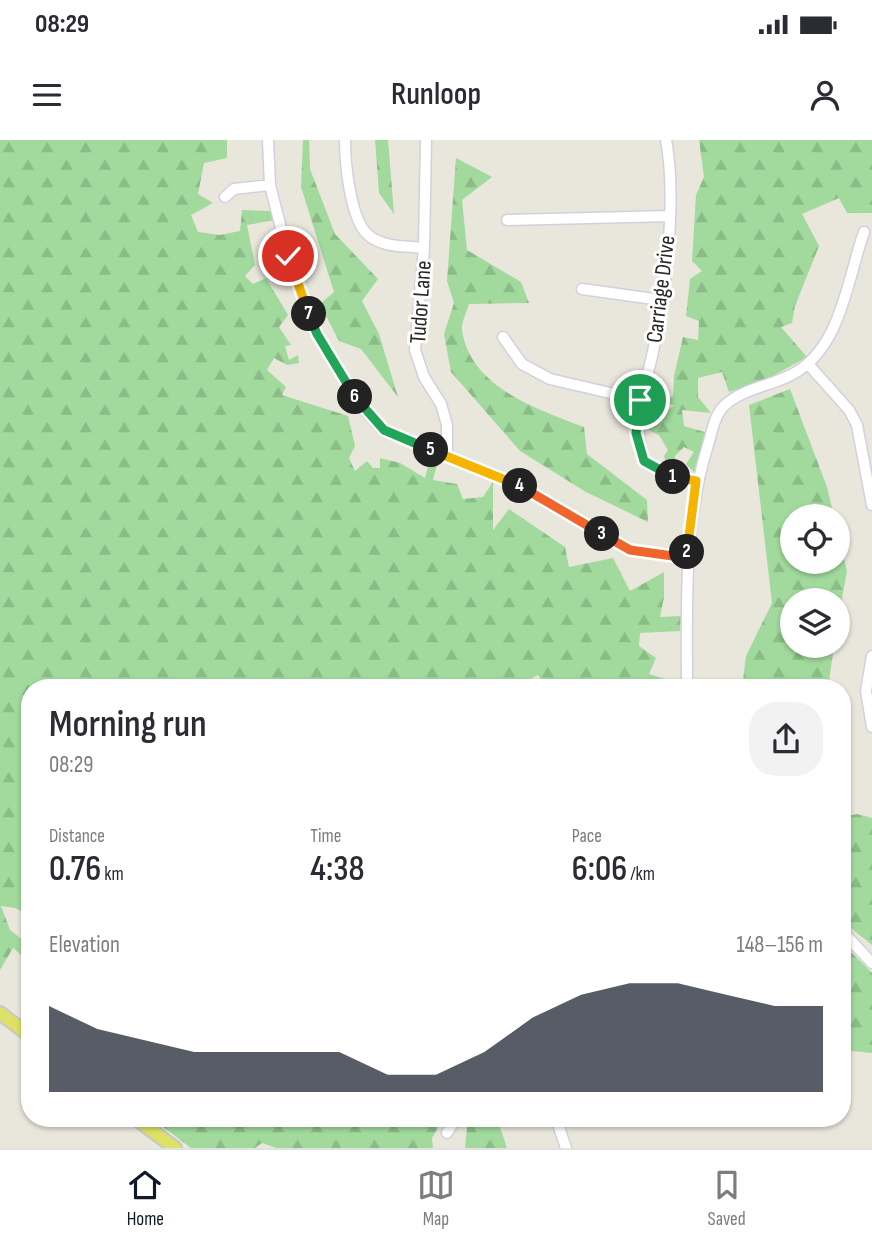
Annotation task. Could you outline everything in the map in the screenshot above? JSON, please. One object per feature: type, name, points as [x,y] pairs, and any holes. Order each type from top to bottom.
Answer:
[{"type":"main road","points":[[0,1013],[21,1029]]},
{"type":"main road","points":[[147,1127],[175,1148]]},
{"type":"street","points":[[268,140],[270,185],[288,256],[317,334],[359,404],[384,430],[520,486],[630,550],[687,558]]},
{"type":"street","points":[[345,140],[353,204],[366,233],[388,245],[424,248]]},
{"type":"street","name":"Tudor Lane","points":[[426,140],[424,248],[415,350],[424,377],[441,404],[447,425],[447,456]]},
{"type":"street","name":"Carriage Drive","points":[[666,140],[669,157],[669,216],[654,346],[640,400],[636,433],[644,461],[667,476],[696,481]]},
{"type":"street","points":[[225,197],[234,189],[270,185]]},
{"type":"street","points":[[507,220],[669,216]]},
{"type":"street","points":[[687,679],[687,558],[696,481],[716,418],[723,407],[748,392],[792,375],[808,364],[833,328],[864,232]]},
{"type":"street","points":[[582,289],[660,300]]},
{"type":"street","points":[[503,337],[522,364],[550,379],[640,400]]},
{"type":"street","points":[[808,364],[849,410],[858,425],[870,479],[872,505]]},
{"type":"street","points":[[872,656],[866,691],[872,727]]},
{"type":"street","points":[[851,941],[872,963]]},
{"type":"street","points":[[447,1133],[451,1127]]},
{"type":"street","points":[[559,1127],[566,1148]]},
{"type":"green space","points":[[0,140],[227,140],[227,158],[204,163],[198,194],[213,203],[191,215],[198,232],[220,235],[240,231],[242,210],[273,211],[275,220],[247,225],[255,265],[245,276],[253,284],[266,278],[288,315],[279,327],[291,345],[285,346],[289,360],[298,355],[299,363],[287,365],[274,358],[267,370],[286,387],[282,395],[348,416],[355,446],[349,458],[355,471],[367,461],[373,468],[380,468],[380,458],[400,463],[425,478],[430,459],[438,461],[433,480],[457,484],[463,499],[483,497],[493,482],[493,530],[509,509],[565,547],[569,567],[613,558],[630,591],[664,572],[664,597],[660,617],[681,616],[680,631],[640,633],[639,646],[656,658],[649,674],[665,679],[541,679],[538,675],[530,679],[21,679],[21,911],[1,906],[10,930],[21,939],[21,955],[13,948],[0,970]]},
{"type":"green space","points":[[303,140],[309,140],[310,169],[335,234],[378,279],[362,301],[379,334],[398,397],[361,349],[339,341],[320,304],[334,292],[301,187]]},
{"type":"green space","points":[[375,140],[388,140],[394,214],[379,193]]},
{"type":"green space","points":[[699,140],[872,140],[872,213],[847,213],[839,198],[802,214],[819,246],[795,306],[792,323],[781,327],[807,357],[764,381],[729,392],[722,372],[698,378],[698,397],[711,413],[682,410],[684,426],[708,433],[695,473],[686,464],[694,452],[684,447],[675,456],[675,468],[668,469],[664,456],[668,450],[659,435],[649,430],[649,423],[674,406],[664,401],[673,396],[674,376],[683,337],[698,340],[699,321],[686,316],[690,279],[702,271],[692,261],[696,195],[704,177]]},
{"type":"green space","points":[[456,158],[492,177],[462,200],[467,250],[521,282],[529,303],[469,304],[462,327],[468,350],[478,367],[508,393],[584,427],[587,454],[647,500],[648,522],[586,492],[520,451],[451,372],[444,334],[454,303],[447,281]]},
{"type":"green space","points":[[790,389],[831,504],[780,504],[780,574],[846,574],[844,588],[780,588],[780,658],[832,658],[829,679],[743,679],[746,656],[772,603],[749,405]]},
{"type":"green space","points":[[851,815],[872,818],[872,945],[851,928]]},
{"type":"green space","points":[[851,952],[872,973],[872,1053],[851,1051]]},
{"type":"green space","points":[[163,1127],[439,1127],[432,1138],[433,1148],[276,1148],[262,1143],[255,1148],[191,1148]]},
{"type":"green space","points":[[467,1127],[500,1127],[507,1148],[465,1148]]},
{"type":"route","points":[[288,256],[317,334],[359,404],[384,430],[520,486],[630,550],[687,558],[696,481],[667,476],[644,461],[636,433],[640,400]]}]
